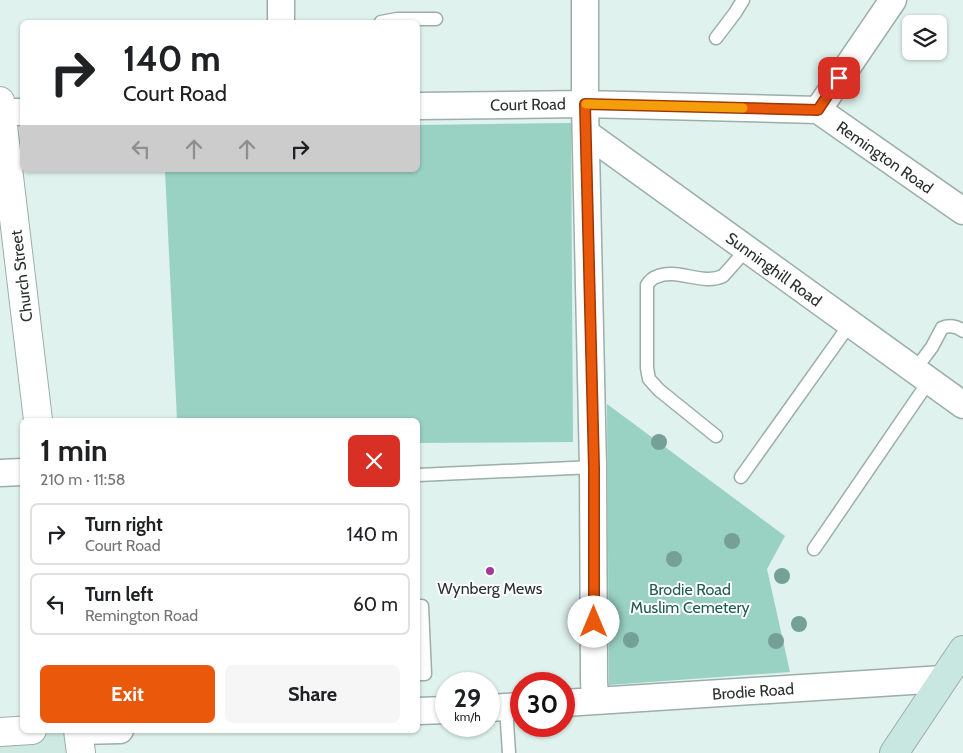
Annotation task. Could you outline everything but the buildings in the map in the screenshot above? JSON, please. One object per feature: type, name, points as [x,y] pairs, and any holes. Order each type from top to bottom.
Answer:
[{"type":"main road","points":[[894,753],[963,650]]},
{"type":"street","points":[[281,0],[281,20]]},
{"type":"street","points":[[585,0],[585,104],[594,468],[595,691]]},
{"type":"street","points":[[818,110],[893,0]]},
{"type":"street","name":"Court Road","points":[[420,106],[585,104],[818,110]]},
{"type":"street","name":"Church Street","points":[[8,109],[38,418]]},
{"type":"street","name":"Remington Road","points":[[818,110],[963,211]]},
{"type":"street","name":"Sunninghill Road","points":[[586,133],[963,405]]},
{"type":"street","points":[[0,473],[20,472]]},
{"type":"street","name":"Brodie Road","points":[[575,699],[595,691],[943,679]]},
{"type":"street","points":[[420,711],[435,710]]},
{"type":"street","points":[[0,732],[20,731]]},
{"type":"street","points":[[77,736],[98,733]]},
{"type":"lane","points":[[716,38],[743,0]]},
{"type":"lane","points":[[397,20],[436,19]]},
{"type":"lane","points":[[716,436],[659,390],[649,379],[647,368],[647,285],[654,277],[668,274],[719,278],[747,249]]},
{"type":"lane","points":[[741,477],[850,324]]},
{"type":"lane","points":[[814,550],[922,376],[932,347],[942,328],[953,326],[963,331]]},
{"type":"lane","points":[[420,475],[594,468]]},
{"type":"lane","points":[[420,606],[422,606],[425,674],[420,674]]},
{"type":"lane","points":[[505,707],[509,753]]},
{"type":"shaded area","points":[[20,731],[20,733],[73,733],[81,753],[0,753],[0,732]]},
{"type":"green space","points":[[571,123],[573,442],[420,443],[420,418],[177,418],[165,172],[420,172],[420,125]]},
{"type":"green space","name":"Brodie Road Muslim Cemetery","points":[[607,404],[785,536],[767,569],[790,672],[609,685]]},
{"type":"slow traffic","points":[[586,104],[743,108]]},
{"type":"place","name":"Wynberg Mews","points":[[490,571]]},
{"type":"route","points":[[594,622],[594,468],[585,104],[818,110],[839,78]]}]
